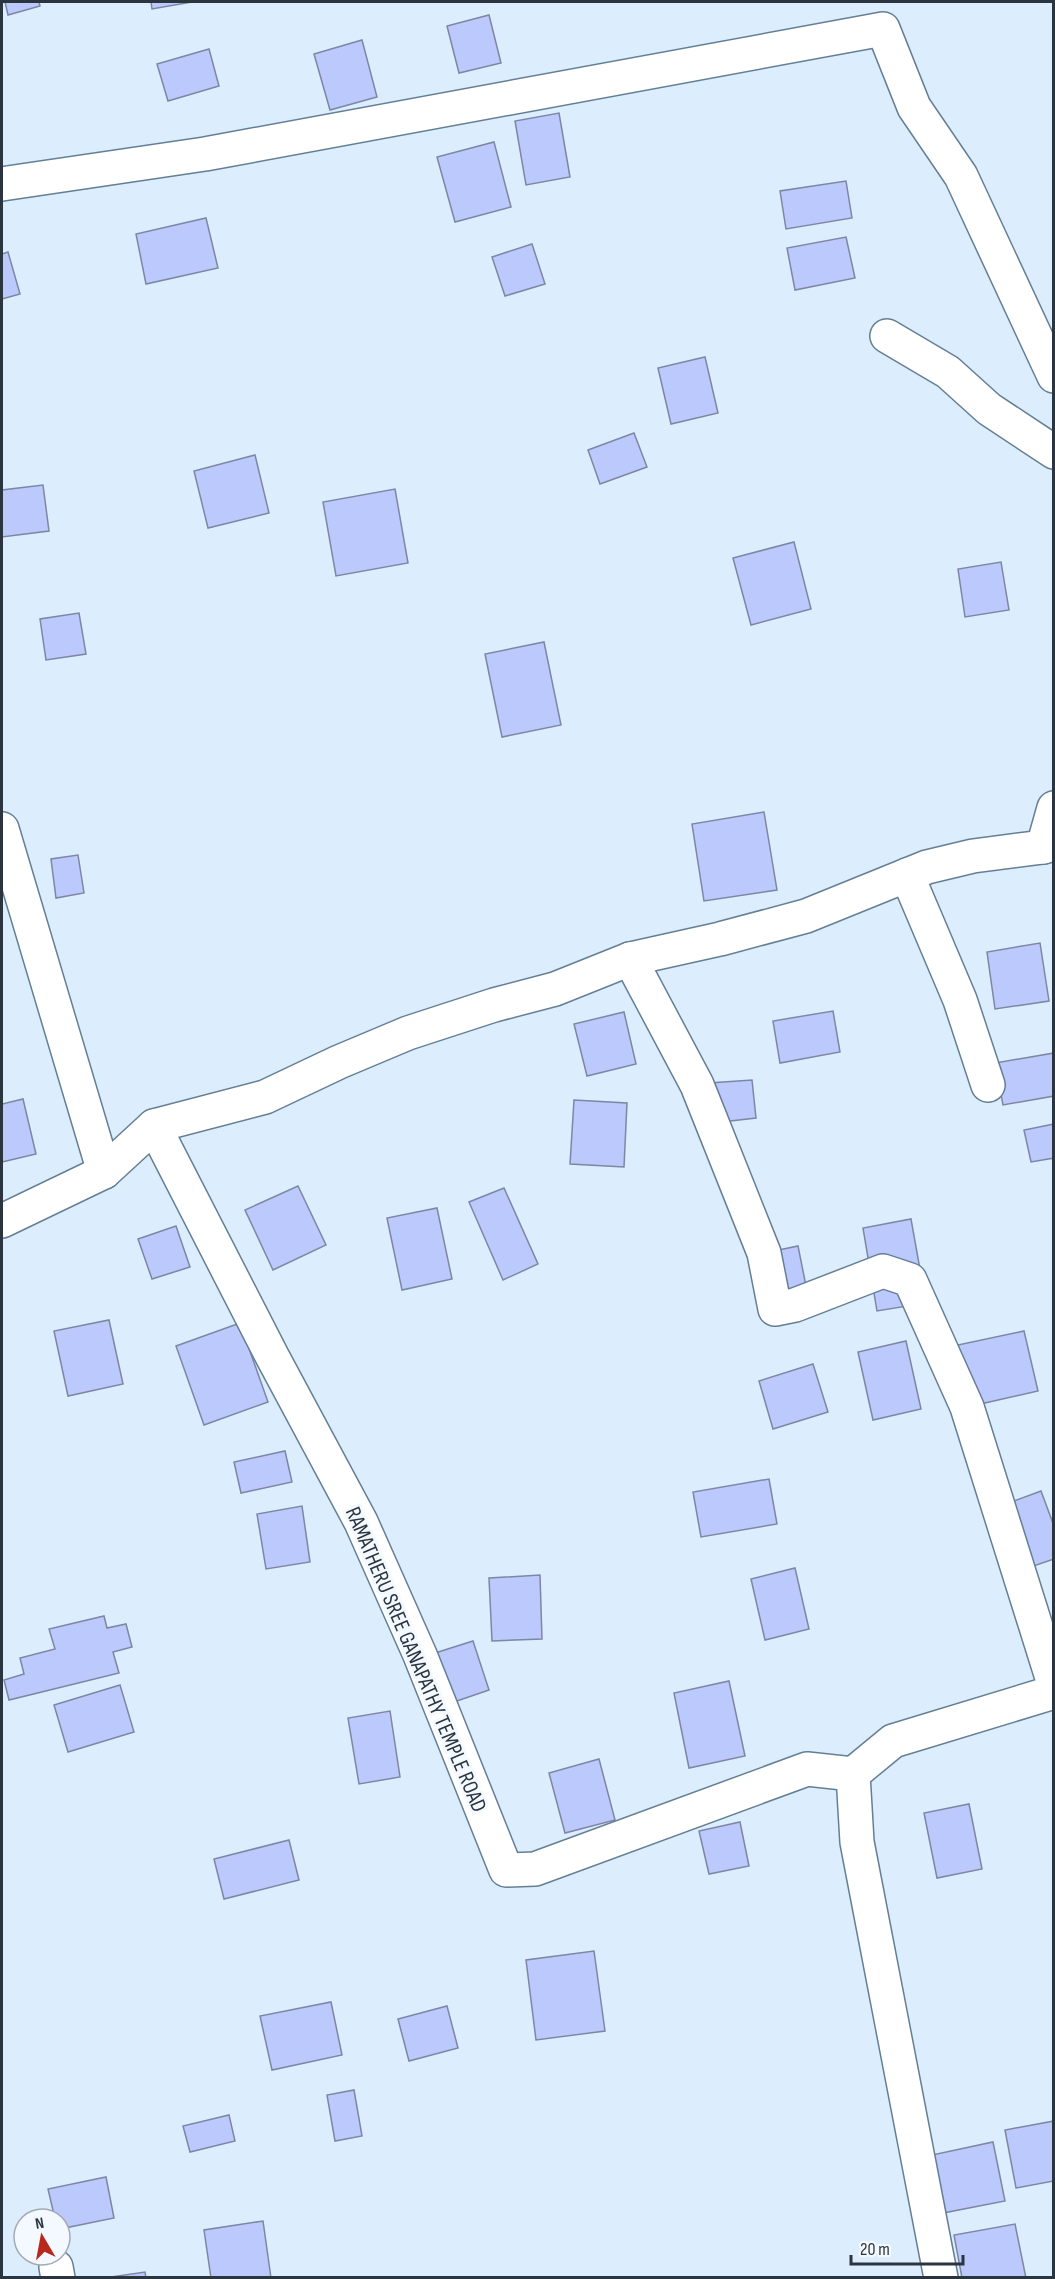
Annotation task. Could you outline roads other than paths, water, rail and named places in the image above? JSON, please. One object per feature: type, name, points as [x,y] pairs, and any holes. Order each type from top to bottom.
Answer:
[{"type":"street","points":[[2,184],[205,154],[883,29],[914,107],[961,176],[1053,376]]},
{"type":"street","points":[[887,336],[948,372],[989,409],[1053,452]]},
{"type":"street","points":[[2,1221],[104,1172],[154,1126],[265,1097],[408,1033],[494,1005],[555,989],[630,958],[720,939],[806,916],[927,867],[973,856],[1048,846],[1053,808]]},
{"type":"street","points":[[2,829],[104,1172]]},
{"type":"street","points":[[907,875],[960,999],[988,1084]]},
{"type":"street","points":[[630,958],[697,1085],[764,1253],[775,1309],[795,1305],[883,1271],[910,1280],[967,1407],[1053,1684]]},
{"type":"street","name":"RAMATHERU SREE GANAPATHY TEMPLE ROAD","points":[[154,1126],[272,1356],[361,1522],[420,1655],[506,1870],[535,1869],[807,1769],[853,1774]]},
{"type":"street","points":[[941,2277],[857,1842],[853,1774],[893,1741],[1053,1692]]}]
